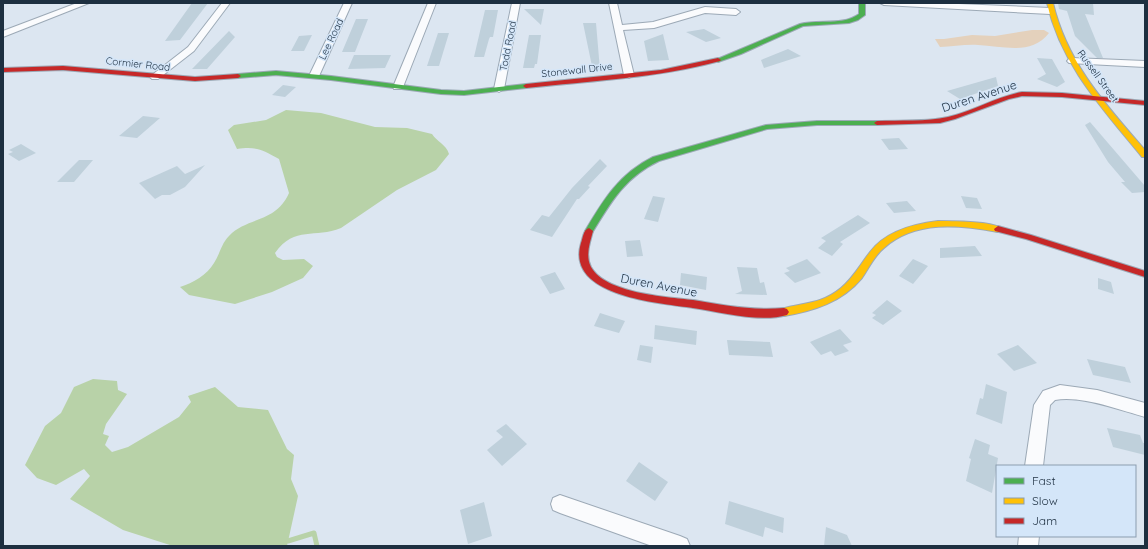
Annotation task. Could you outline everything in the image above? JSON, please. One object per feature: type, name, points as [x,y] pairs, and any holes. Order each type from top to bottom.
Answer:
[{"type":"street","points":[[3,34],[84,3]]},
{"type":"street","points":[[155,77],[191,49],[226,3]]},
{"type":"street","name":"Lee Road","points":[[314,76],[348,3]]},
{"type":"street","points":[[398,86],[432,3]]},
{"type":"street","name":"Todd Road","points":[[499,89],[516,3]]},
{"type":"street","points":[[613,3],[629,75]]},
{"type":"street","name":"Stonewall Drive","points":[[272,73],[314,76],[448,93],[677,70],[713,62],[749,49],[808,24],[854,21],[862,16],[862,3]]},
{"type":"street","points":[[884,3],[1046,8]]},
{"type":"street","points":[[1034,3],[1046,8]]},
{"type":"street","name":"Russell Street","points":[[1046,8],[1072,61],[1145,154]]},
{"type":"street","points":[[618,28],[657,25],[705,10],[736,12]]},
{"type":"street","points":[[1072,61],[1145,64]]},
{"type":"street","name":"Cormier Road","points":[[3,70],[63,68],[155,77],[195,79],[272,73]]},
{"type":"street","name":"Duren Avenue","points":[[1145,103],[1100,98],[1022,94],[1007,97],[940,122],[776,126],[662,157],[639,166],[623,180],[587,236],[583,246],[584,258],[593,274],[603,283],[617,290],[636,296],[761,313],[797,310],[829,300],[856,280],[879,247],[885,242],[910,230],[939,225],[976,225],[1004,229],[1145,274]]},
{"type":"street","points":[[1034,465],[1042,405],[1046,398],[1052,394],[1062,392],[1078,394],[1145,410]]},
{"type":"street","points":[[560,504],[680,546]]},
{"type":"shaded area","points":[[1032,30],[1044,30],[1049,33],[1034,45],[1016,48],[973,45],[940,47],[935,39],[972,35],[995,36]]},
{"type":"shaded area","points":[[286,110],[321,113],[375,127],[407,128],[432,134],[446,148],[449,154],[436,170],[397,190],[341,228],[323,233],[298,236],[283,244],[275,253],[277,257],[283,260],[304,259],[313,266],[303,278],[272,292],[235,304],[189,295],[180,287],[195,281],[208,271],[218,256],[224,242],[229,236],[244,225],[261,219],[277,210],[289,193],[279,159],[254,148],[237,149],[228,130],[234,125],[266,120]]},
{"type":"shaded area","points":[[93,379],[117,381],[118,390],[127,394],[106,424],[103,434],[109,436],[105,445],[112,452],[128,447],[179,417],[191,402],[188,396],[215,387],[238,407],[268,410],[287,449],[294,455],[291,479],[298,496],[287,546],[173,546],[123,530],[70,499],[90,476],[84,469],[56,485],[37,478],[25,465],[45,426],[61,413],[74,387]]},
{"type":"building","points":[[192,3],[208,3],[180,40],[165,41]]},
{"type":"building","points":[[1058,3],[1093,3],[1094,15],[1085,14],[1103,58],[1097,58],[1075,36],[1067,11],[1059,9]]},
{"type":"building","points":[[524,9],[544,9],[541,25]]},
{"type":"building","points":[[485,10],[498,10],[493,37],[490,37],[489,39],[484,57],[474,57]]},
{"type":"building","points":[[356,19],[368,19],[355,52],[342,52]]},
{"type":"building","points":[[583,23],[596,23],[600,70],[593,71]]},
{"type":"building","points":[[704,29],[721,38],[706,42],[686,32]]},
{"type":"building","points":[[229,31],[235,37],[207,69],[192,69]]},
{"type":"building","points":[[438,33],[449,33],[439,66],[427,66]]},
{"type":"building","points":[[663,34],[669,60],[648,61],[644,41]]},
{"type":"building","points":[[312,35],[304,51],[291,51],[299,36]]},
{"type":"building","points":[[529,35],[541,35],[537,64],[535,64],[534,68],[523,68]]},
{"type":"building","points":[[788,49],[801,56],[764,68],[761,60]]},
{"type":"building","points":[[354,55],[391,55],[385,68],[348,69]]},
{"type":"building","points":[[1037,58],[1052,59],[1065,82],[1057,87],[1037,79],[1046,74]]},
{"type":"building","points":[[996,77],[998,86],[960,99],[947,91]]},
{"type":"building","points":[[283,85],[296,87],[285,97],[272,95]]},
{"type":"building","points":[[143,116],[160,118],[137,138],[119,136]]},
{"type":"building","points":[[1090,122],[1145,186],[1145,192],[1132,193],[1121,182],[1125,182],[1108,162],[1085,125]]},
{"type":"building","points":[[899,138],[908,149],[889,150],[881,139]]},
{"type":"building","points":[[21,144],[36,153],[19,161],[8,154],[13,152],[9,150]]},
{"type":"building","points":[[600,159],[607,166],[588,186],[590,187],[579,199],[577,199],[552,237],[530,230],[542,215],[549,217],[572,188]]},
{"type":"building","points":[[79,160],[93,160],[74,182],[57,182]]},
{"type":"building","points":[[205,165],[185,187],[170,195],[162,195],[155,199],[139,183],[177,166],[185,174]]},
{"type":"building","points":[[653,196],[665,198],[658,222],[644,219]]},
{"type":"building","points":[[961,196],[977,198],[982,209],[966,208]]},
{"type":"building","points":[[907,201],[916,211],[894,213],[886,203]]},
{"type":"building","points":[[858,215],[870,223],[840,242],[843,244],[832,256],[818,248],[826,241],[821,238]]},
{"type":"building","points":[[640,240],[643,256],[627,257],[625,241]]},
{"type":"building","points":[[975,246],[982,256],[940,258],[940,248]]},
{"type":"building","points":[[807,259],[821,273],[795,283],[784,273],[790,271],[786,268]]},
{"type":"building","points":[[913,259],[928,266],[913,284],[899,276]]},
{"type":"building","points":[[737,267],[757,268],[760,283],[764,282],[767,295],[735,294],[742,291]]},
{"type":"building","points":[[555,272],[565,289],[550,294],[540,277]]},
{"type":"building","points":[[681,273],[707,277],[706,290],[680,285]]},
{"type":"building","points":[[1098,278],[1111,282],[1114,294],[1098,289]]},
{"type":"building","points":[[887,300],[902,311],[883,325],[872,318],[876,315],[872,313]]},
{"type":"building","points":[[600,313],[625,321],[619,333],[594,326]]},
{"type":"building","points":[[655,325],[697,331],[696,345],[654,339]]},
{"type":"building","points":[[840,329],[852,342],[843,345],[849,351],[835,356],[831,351],[821,355],[810,342]]},
{"type":"building","points":[[727,340],[770,342],[773,357],[729,355]]},
{"type":"building","points":[[640,345],[653,347],[651,363],[637,360]]},
{"type":"building","points":[[1018,345],[1037,363],[1014,371],[997,354]]},
{"type":"building","points":[[1087,359],[1125,367],[1131,383],[1093,375]]},
{"type":"building","points":[[986,384],[1007,392],[1002,424],[976,414],[980,398],[983,399]]},
{"type":"building","points":[[506,424],[527,444],[502,466],[487,450],[503,437],[496,431]]},
{"type":"building","points":[[1107,428],[1140,435],[1143,443],[1145,443],[1145,455],[1113,447]]},
{"type":"building","points":[[975,439],[990,445],[988,454],[998,458],[992,493],[966,481],[971,459],[969,458]]},
{"type":"building","points":[[639,462],[668,482],[655,501],[626,481]]},
{"type":"building","points":[[729,501],[784,518],[783,533],[765,527],[763,537],[725,524]]},
{"type":"building","points":[[484,502],[492,536],[468,544],[460,510]]},
{"type":"building","points":[[826,527],[847,535],[852,546],[824,546]]},
{"type":"waterway","points":[[288,541],[314,533],[317,546]]},
{"type":"traffic: fast","points":[[718,60],[739,53],[802,25],[849,22],[862,15],[862,3]]},
{"type":"traffic: fast","points":[[238,76],[276,73],[331,78],[441,92],[464,93],[526,86]]},
{"type":"traffic: fast","points":[[589,231],[616,189],[634,172],[656,159],[766,127],[817,123],[877,123]]},
{"type":"traffic: slow","points":[[1050,3],[1055,23],[1063,44],[1074,64],[1087,84],[1145,155]]},
{"type":"traffic: slow","points":[[784,312],[815,306],[835,297],[852,284],[879,247],[895,236],[909,230],[938,224],[969,225],[998,229]]},
{"type":"traffic: jam","points":[[526,86],[661,72],[718,60]]},
{"type":"traffic: jam","points":[[3,70],[63,68],[195,79],[238,76]]},
{"type":"traffic: jam","points":[[877,123],[940,121],[953,118],[1007,97],[1022,94],[1062,95],[1145,103]]},
{"type":"traffic: jam","points":[[998,229],[1145,274]]},
{"type":"traffic: jam","points":[[589,231],[583,252],[587,268],[598,280],[615,289],[656,299],[738,311],[761,313],[784,312]]}]
